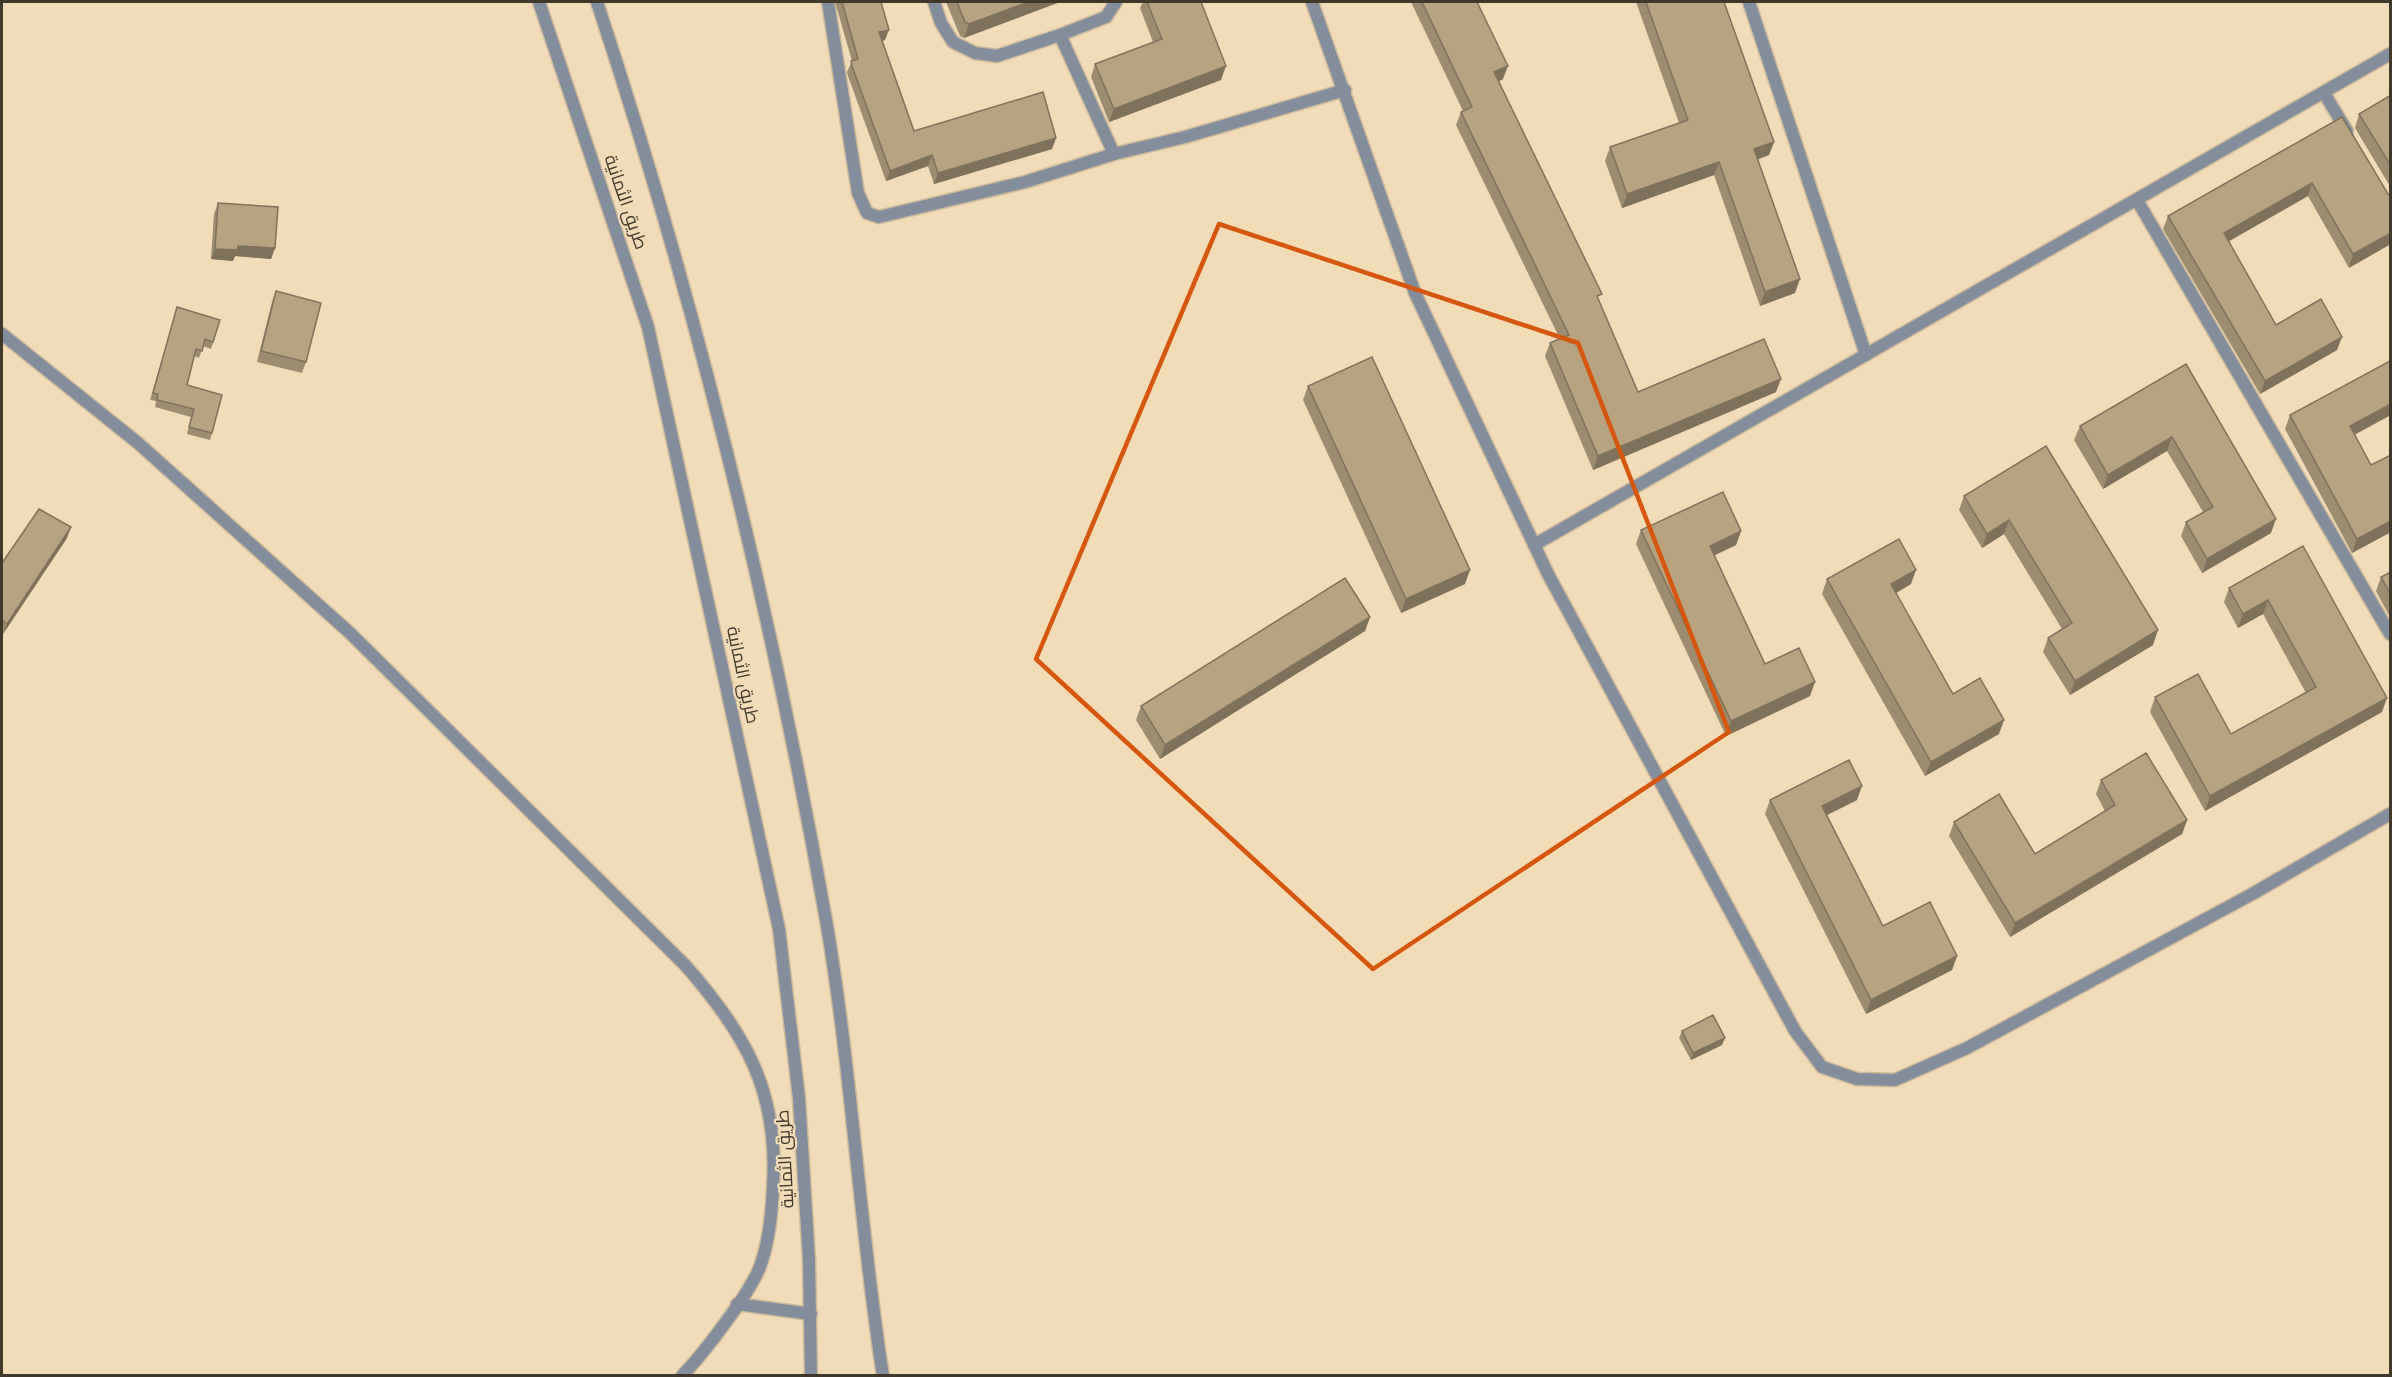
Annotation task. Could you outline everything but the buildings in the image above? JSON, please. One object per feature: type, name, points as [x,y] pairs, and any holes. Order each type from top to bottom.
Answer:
[{"type":"street","name":"طريق الثمانية","points":[[539,2],[648,327],[779,928],[799,1098],[811,1314],[811,1376]]},
{"type":"street","points":[[597,2],[676,255],[765,604],[841,1016],[868,1282],[883,1376]]},
{"type":"street","points":[[828,2],[858,193],[867,213],[879,217],[1025,182],[1114,154],[1185,137],[1345,90]]},
{"type":"street","points":[[934,2],[940,23],[953,42],[975,53],[996,56],[1106,17],[1116,2]]},
{"type":"street","points":[[1312,2],[1415,293],[1534,545],[1795,1031],[1822,1067],[1857,1079],[1895,1080],[1967,1048],[2254,892],[2391,814]]},
{"type":"street","points":[[1749,2],[1866,355]]},
{"type":"street","points":[[1060,35],[1114,154]]},
{"type":"street","points":[[1534,545],[2391,54]]},
{"type":"street","points":[[2324,93],[2354,143]]},
{"type":"street","points":[[2137,200],[2391,634]]},
{"type":"street","points":[[2,334],[138,443],[350,633],[685,965],[719,1003],[755,1065],[775,1141],[772,1207],[761,1263],[749,1287],[682,1376]]},
{"type":"street","points":[[737,1304],[811,1314]]},
{"type":"highlighted area","points":[[1219,224],[1578,343],[1729,732],[1373,969],[1036,659]]}]
